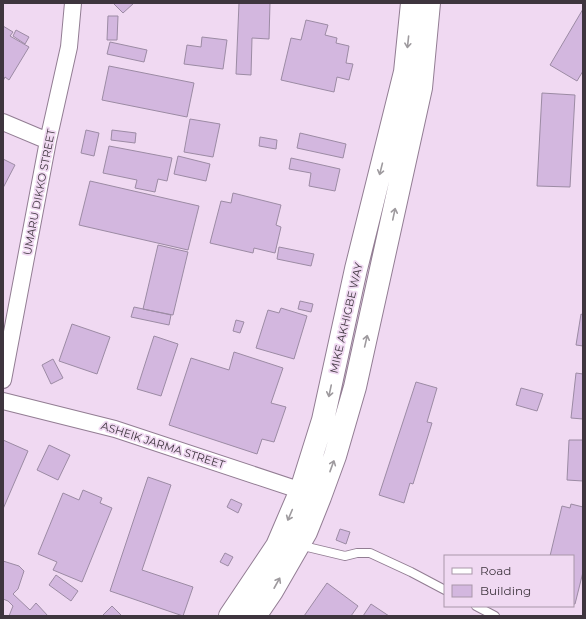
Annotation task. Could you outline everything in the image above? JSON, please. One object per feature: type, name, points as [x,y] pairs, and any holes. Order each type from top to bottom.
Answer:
[{"type":"street","name":"UMARU DIKKO STREET","points":[[3,380],[48,142],[69,47],[73,3]]},
{"type":"street","name":"MIKE AKHIGBE WAY","points":[[255,616],[272,592],[306,532],[323,420],[356,269],[405,72],[412,3]]},
{"type":"street","name":"MIKE AKHIGBE WAY","points":[[230,616],[335,456],[355,387],[394,216],[421,88],[429,3]]},
{"type":"street","points":[[3,122],[48,142]]},
{"type":"street","name":"ASHEIK JARMA STREET","points":[[3,401],[115,429],[311,494]]},
{"type":"lane","points":[[298,545],[345,556],[370,553],[444,589]]},
{"type":"lane","points":[[478,607],[495,616]]},
{"type":"building","points":[[134,3],[123,13],[114,4]]},
{"type":"building","points":[[239,3],[270,3],[269,39],[252,38],[251,75],[236,74]]},
{"type":"building","points":[[583,9],[583,71],[577,81],[550,65]]},
{"type":"building","points":[[108,16],[118,16],[117,40],[107,40]]},
{"type":"building","points":[[306,20],[328,25],[325,35],[337,38],[336,43],[349,46],[346,63],[353,64],[349,80],[337,77],[334,92],[281,80],[291,38],[301,40]]},
{"type":"building","points":[[3,26],[13,32],[10,36],[29,47],[9,80],[5,77],[3,81]]},
{"type":"building","points":[[16,30],[29,37],[25,44],[13,36]]},
{"type":"building","points":[[202,37],[227,40],[223,69],[184,64],[187,45],[201,47]]},
{"type":"building","points":[[110,42],[147,50],[144,62],[107,54]]},
{"type":"building","points":[[109,66],[194,83],[187,117],[102,100]]},
{"type":"building","points":[[542,93],[575,95],[570,187],[537,186]]},
{"type":"building","points":[[190,119],[220,124],[213,157],[184,152]]},
{"type":"building","points":[[86,130],[99,133],[94,156],[81,153]]},
{"type":"building","points":[[112,130],[136,133],[135,143],[111,140]]},
{"type":"building","points":[[300,133],[346,144],[343,158],[297,148]]},
{"type":"building","points":[[260,137],[277,140],[276,149],[259,146]]},
{"type":"building","points":[[109,146],[172,158],[167,181],[158,179],[155,192],[135,188],[137,180],[103,173]]},
{"type":"building","points":[[178,156],[210,164],[206,181],[174,174]]},
{"type":"building","points":[[291,158],[340,169],[335,191],[309,186],[311,173],[289,169]]},
{"type":"building","points":[[3,159],[15,165],[3,188]]},
{"type":"building","points":[[90,181],[199,206],[188,250],[79,225]]},
{"type":"building","points":[[233,193],[281,205],[276,225],[281,227],[275,253],[254,248],[253,253],[210,243],[221,201],[231,203]]},
{"type":"building","points":[[158,245],[188,252],[173,315],[143,309]]},
{"type":"building","points":[[279,247],[314,254],[311,266],[277,259]]},
{"type":"building","points":[[300,301],[313,304],[311,312],[298,309]]},
{"type":"building","points":[[134,307],[171,315],[169,325],[131,317]]},
{"type":"building","points":[[281,308],[307,316],[294,359],[256,348],[268,310],[279,313]]},
{"type":"building","points":[[581,314],[583,315],[583,346],[576,345]]},
{"type":"building","points":[[236,320],[244,322],[240,333],[233,331]]},
{"type":"building","points":[[72,324],[110,337],[97,374],[59,361]]},
{"type":"building","points":[[154,336],[178,344],[161,396],[137,389]]},
{"type":"building","points":[[234,352],[283,368],[271,403],[286,407],[274,442],[262,439],[257,454],[169,425],[191,358],[229,370]]},
{"type":"building","points":[[53,359],[63,378],[51,384],[42,365]]},
{"type":"building","points":[[576,373],[583,374],[583,419],[571,418]]},
{"type":"building","points":[[416,382],[437,388],[427,422],[432,423],[413,484],[410,483],[404,503],[379,495]]},
{"type":"building","points":[[521,388],[543,394],[537,411],[516,405]]},
{"type":"building","points":[[3,440],[28,451],[3,509]]},
{"type":"building","points":[[569,440],[583,440],[583,481],[567,480]]},
{"type":"building","points":[[49,445],[70,455],[58,480],[37,470]]},
{"type":"building","points":[[148,477],[171,485],[142,570],[193,587],[183,616],[110,591]]},
{"type":"building","points":[[83,490],[102,498],[100,503],[112,508],[82,582],[53,570],[57,562],[38,554],[63,493],[79,500]]},
{"type":"building","points":[[231,499],[242,504],[238,513],[227,507]]},
{"type":"building","points":[[571,504],[583,507],[583,572],[575,604],[574,555],[550,555],[562,506],[570,508]]},
{"type":"building","points":[[340,529],[350,532],[346,544],[336,540]]},
{"type":"building","points":[[225,553],[233,557],[228,566],[220,562]]},
{"type":"building","points":[[3,561],[19,566],[24,571],[18,589],[13,594],[30,610],[36,603],[48,616],[9,616],[13,606],[8,601],[3,599]]},
{"type":"building","points":[[56,575],[78,591],[71,601],[49,585]]},
{"type":"building","points":[[327,583],[358,606],[351,616],[304,616]]},
{"type":"building","points":[[371,604],[389,616],[363,616]]},
{"type":"building","points":[[112,606],[122,616],[102,616]]}]
